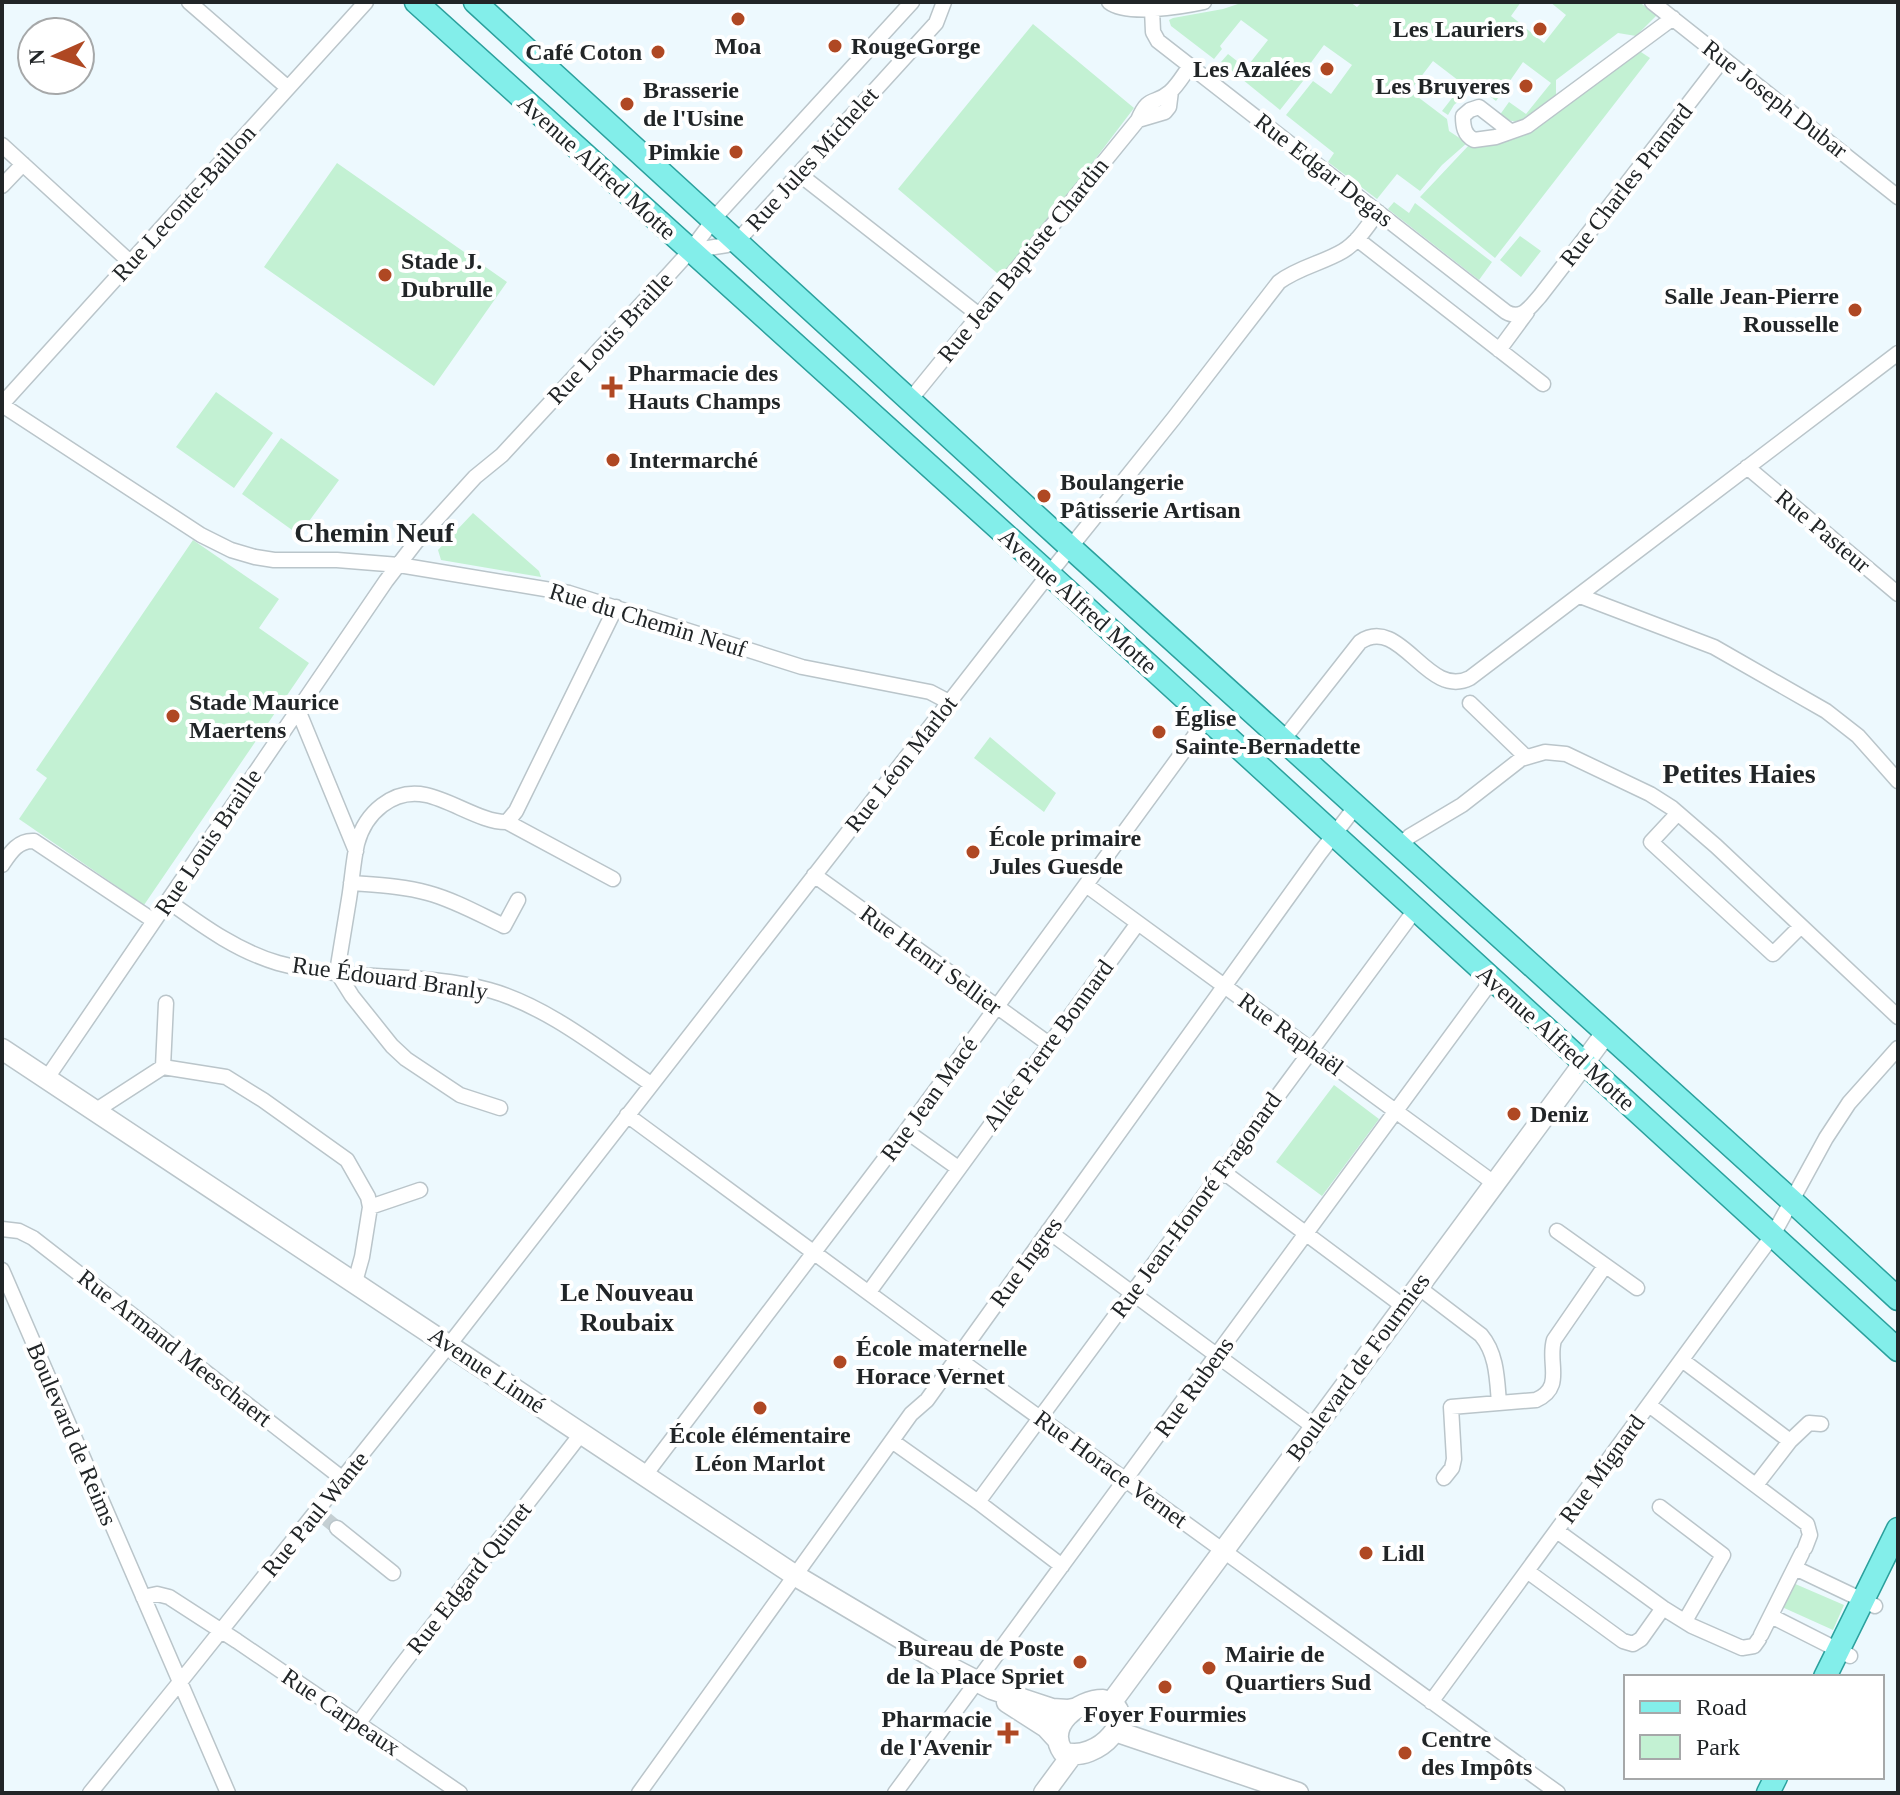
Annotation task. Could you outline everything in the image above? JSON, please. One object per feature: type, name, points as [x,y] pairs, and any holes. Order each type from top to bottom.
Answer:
[{"type":"main road","name":"Avenue Alfred Motte","points":[[416,2],[1049,574],[1898,1350]]},
{"type":"main road","name":"Avenue Alfred Motte","points":[[475,2],[1898,1299]]},
{"type":"main road","points":[[1827,1675],[1844,1653],[1869,1603],[1898,1529]]},
{"type":"main road","points":[[1869,1603],[1898,1559]]},
{"type":"main road","points":[[1840,1675],[1844,1653]]},
{"type":"street","points":[[189,2],[288,88]]},
{"type":"street","name":"Rue Leconte-Baillon","points":[[2,405],[366,2]]},
{"type":"street","name":"Rue Jules Michelet","points":[[690,251],[713,219],[912,2]]},
{"type":"street","name":"Rue Jules Michelet","points":[[690,251],[718,247],[736,240],[936,23],[944,2]]},
{"type":"street","points":[[1109,2],[1120,7],[1152,9],[1204,2]]},
{"type":"street","name":"Rue Joseph Dubar","points":[[1652,2],[1898,197]]},
{"type":"street","name":"Rue Edgar Degas","points":[[1152,9],[1154,38],[1506,312],[1523,313]]},
{"type":"street","points":[[1510,131],[1531,123],[1673,18]]},
{"type":"street","name":"Rue Charles Pranard","points":[[1499,350],[1523,313],[1723,59]]},
{"type":"street","name":"Rue Jean Baptiste Chardin","points":[[910,400],[1138,120],[1145,106],[1171,91],[1190,66]]},
{"type":"street","points":[[2,145],[130,262]]},
{"type":"street","points":[[2,186],[23,164]]},
{"type":"street","points":[[799,174],[979,315]]},
{"type":"street","name":"Rue Léon Marlot","points":[[449,1345],[1279,282],[1299,269],[1342,252],[1357,239],[1378,212]]},
{"type":"street","name":"Rue Edgar Degas","points":[[1357,239],[1543,384]]},
{"type":"street","name":"Rue Louis Braille","points":[[47,1078],[416,542],[475,477],[502,455],[690,251]]},
{"type":"street","points":[[1283,740],[1363,640],[1374,636],[1389,638],[1445,681],[1464,681],[1898,353]]},
{"type":"street","name":"Rue du Chemin Neuf","points":[[2,405],[201,535],[231,550],[264,559],[399,565],[563,592],[802,667],[930,692],[949,702]]},
{"type":"street","name":"Rue Pasteur","points":[[1747,467],[1898,594]]},
{"type":"street","points":[[1580,596],[1714,647],[1834,716],[1898,781]]},
{"type":"street","points":[[507,822],[516,811],[616,607]]},
{"type":"street","points":[[1470,703],[1526,757]]},
{"type":"street","points":[[298,710],[356,851]]},
{"type":"street","name":"Rue Jean Macé","points":[[645,1475],[906,1131],[1207,719]]},
{"type":"street","points":[[1400,846],[1526,757],[1552,752],[1572,756],[1650,794],[1678,813],[1898,1017]]},
{"type":"street","points":[[500,1108],[460,1095],[406,1059],[352,996],[337,972],[356,851],[363,831],[377,809],[388,801],[401,795],[422,794],[507,822],[613,879]]},
{"type":"street","name":"Rue Ingres","points":[[639,1793],[911,1414],[927,1400],[1356,806]]},
{"type":"street","points":[[1678,813],[1651,842],[1773,954],[1801,926]]},
{"type":"street","points":[[2,865],[15,847],[34,841],[154,921]]},
{"type":"street","name":"Rue Henri Sellier","points":[[814,875],[1049,1044]]},
{"type":"street","points":[[351,883],[430,893],[504,926],[518,900]]},
{"type":"street","name":"Rue Raphaël","points":[[1086,885],[1494,1183]]},
{"type":"street","name":"Rue Édouard Branly","points":[[168,901],[227,942],[290,966],[448,982],[501,994],[548,1015],[651,1084]]},
{"type":"street","name":"Rue Jean-Honoré Fragonard","points":[[978,1502],[1415,910]]},
{"type":"street","name":"Allée Pierre Bonnard","points":[[869,1292],[1138,923]]},
{"type":"street","name":"Rue Rubens","points":[[895,1793],[1492,980]]},
{"type":"street","points":[[163,1067],[166,1003]]},
{"type":"street","name":"Boulevard de Fourmies","points":[[1111,1703],[1606,1033]]},
{"type":"street","points":[[1773,1235],[1826,1138],[1849,1103],[1898,1048]]},
{"type":"street","name":"Avenue Linné","points":[[2,1049],[796,1576],[977,1682],[1046,1727],[1057,1739]]},
{"type":"street","points":[[95,1111],[163,1067],[226,1077],[263,1100],[347,1160],[368,1197],[370,1207],[355,1282]]},
{"type":"street","name":"Rue Horace Vernet","points":[[627,1115],[1558,1793]]},
{"type":"street","points":[[906,1131],[958,1168]]},
{"type":"street","points":[[1222,1171],[1403,1306]]},
{"type":"street","points":[[370,1207],[420,1190]]},
{"type":"street","name":"Rue Armand Meeschaert","points":[[2,1229],[19,1231],[43,1246],[343,1479]]},
{"type":"street","points":[[1048,1231],[1314,1427]]},
{"type":"street","points":[[1557,1231],[1637,1288]]},
{"type":"street","name":"Rue Mignard","points":[[1431,1702],[1773,1235]]},
{"type":"street","points":[[1444,1478],[1454,1464],[1451,1407],[1536,1400],[1546,1394],[1553,1378],[1551,1353],[1554,1340],[1605,1266]]},
{"type":"street","name":"Boulevard de Reims","points":[[2,1270],[228,1793]]},
{"type":"street","points":[[1418,1287],[1486,1341],[1495,1365],[1499,1403]]},
{"type":"street","name":"Rue Paul Wante","points":[[90,1793],[221,1631],[326,1519],[343,1479],[449,1345]]},
{"type":"street","points":[[1682,1360],[1790,1441]]},
{"type":"street","points":[[1557,1531],[1685,1621],[1742,1648],[1754,1646],[1804,1550],[1810,1535],[1807,1524],[1649,1405]]},
{"type":"street","points":[[1756,1485],[1790,1441],[1809,1423],[1821,1424]]},
{"type":"street","name":"Rue Edgard Quinet","points":[[358,1724],[581,1434]]},
{"type":"street","points":[[892,1441],[1062,1566]]},
{"type":"street","points":[[1660,1507],[1723,1555],[1685,1621]]},
{"type":"street","points":[[326,1519],[393,1573]]},
{"type":"street","points":[[1795,1568],[1869,1603]]},
{"type":"street","points":[[1527,1571],[1623,1641],[1633,1644],[1641,1639],[1663,1608]]},
{"type":"street","points":[[143,1597],[165,1596],[221,1631]]},
{"type":"street","points":[[1771,1616],[1844,1653]]},
{"type":"street","name":"Rue Carpeaux","points":[[221,1631],[460,1793]]},
{"type":"street","name":"Avenue Linné","points":[[977,1682],[1048,1707],[1060,1710],[1078,1708]]},
{"type":"street","points":[[1096,1700],[1111,1703],[1119,1717],[1111,1737],[1099,1747],[1082,1754],[1063,1752],[1057,1739],[1061,1724],[1078,1708],[1096,1700]]},
{"type":"street","points":[[1115,1731],[1298,1793]]},
{"type":"street","points":[[1044,1793],[1072,1755]]},
{"type":"green space","points":[[1244,2],[1350,2],[1357,7],[1362,2],[1521,2],[1511,16],[1544,43],[1566,15],[1550,2],[1639,2],[1657,15],[1636,36],[1618,33],[1556,80],[1556,96],[1523,121],[1499,116],[1509,102],[1526,114],[1551,83],[1523,62],[1496,101],[1477,86],[1454,105],[1448,115],[1442,111],[1463,84],[1433,61],[1410,91],[1447,119],[1449,131],[1467,143],[1442,165],[1420,191],[1397,174],[1377,199],[1328,162],[1334,153],[1286,115],[1313,81],[1331,94],[1352,65],[1324,45],[1304,72],[1307,76],[1280,110],[1221,62],[1228,54],[1246,68],[1268,40],[1241,20],[1220,46],[1222,49],[1214,59],[1171,26],[1169,20]]},
{"type":"green space","points":[[1033,24],[1134,108],[1004,279],[898,189]]},
{"type":"green space","points":[[1638,50],[1650,58],[1495,258],[1420,197],[1470,144],[1502,143],[1521,136]]},
{"type":"green space","name":"Stade J. Dubrulle","points":[[337,163],[507,282],[434,386],[264,267]]},
{"type":"green space","points":[[1394,202],[1409,213],[1415,203],[1492,262],[1479,280],[1388,209]]},
{"type":"green space","points":[[1520,236],[1541,251],[1521,277],[1500,260]]},
{"type":"green space","points":[[216,392],[273,433],[234,488],[176,447]]},
{"type":"green space","points":[[281,438],[339,480],[299,535],[242,494]]},
{"type":"green space","points":[[473,513],[539,571],[541,577],[441,560],[438,550]]},
{"type":"green space","name":"Stade Maurice Maertens","points":[[193,540],[279,599],[259,628],[309,663],[144,905],[19,819],[47,778],[36,770]]},
{"type":"green space","points":[[990,737],[1056,793],[1044,812],[974,758]]},
{"type":"green space","points":[[1334,1085],[1379,1119],[1322,1196],[1276,1162]]},
{"type":"green space","points":[[1793,1583],[1844,1605],[1833,1630],[1782,1607]]},
{"type":"tunnel","points":[[325,1518],[337,1528]]},
{"type":"place","name":"Moa","points":[[738,19]]},
{"type":"place","name":"Les Lauriers","points":[[1540,29]]},
{"type":"place","name":"RougeGorge","points":[[835,46]]},
{"type":"place","name":"Café Coton","points":[[658,52]]},
{"type":"place","name":"Les Azalées","points":[[1327,69]]},
{"type":"place","name":"Les Bruyeres","points":[[1526,86]]},
{"type":"place","name":"Brasserie de l'Usine","points":[[627,104]]},
{"type":"place","name":"Pimkie","points":[[736,152]]},
{"type":"place","name":"Stade J. Dubrulle","points":[[385,275]]},
{"type":"place","name":"Salle Jean-Pierre Rousselle","points":[[1855,310]]},
{"type":"place","name":"Pharmacie des Hauts Champs","points":[[612,387]]},
{"type":"place","name":"Intermarché","points":[[613,460]]},
{"type":"place","name":"Boulangerie Pâtisserie Artisan","points":[[1044,496]]},
{"type":"place","name":"Stade Maurice Maertens","points":[[173,716]]},
{"type":"place","name":"Église Sainte-Bernadette","points":[[1159,732]]},
{"type":"place","name":"École primaire Jules Guesde","points":[[973,852]]},
{"type":"place","name":"Deniz","points":[[1514,1114]]},
{"type":"place","name":"École maternelle Horace Vernet","points":[[840,1362]]},
{"type":"place","name":"École élémentaire Léon Marlot","points":[[760,1408]]},
{"type":"place","name":"Lidl","points":[[1366,1553]]},
{"type":"place","name":"Bureau de Poste de la Place Spriet","points":[[1080,1662]]},
{"type":"place","name":"Mairie de Quartiers Sud","points":[[1209,1668]]},
{"type":"place","name":"Foyer Fourmies","points":[[1165,1687]]},
{"type":"place","name":"Pharmacie de l'Avenir","points":[[1008,1733]]},
{"type":"place","name":"Centre des Impôts","points":[[1405,1753]]},
{"type":"district","name":"Chemin Neuf","points":[[374,532]]},
{"type":"district","name":"Petites Haies","points":[[1739,773]]},
{"type":"district","name":"Le Nouveau Roubaix","points":[[627,1307]]}]
